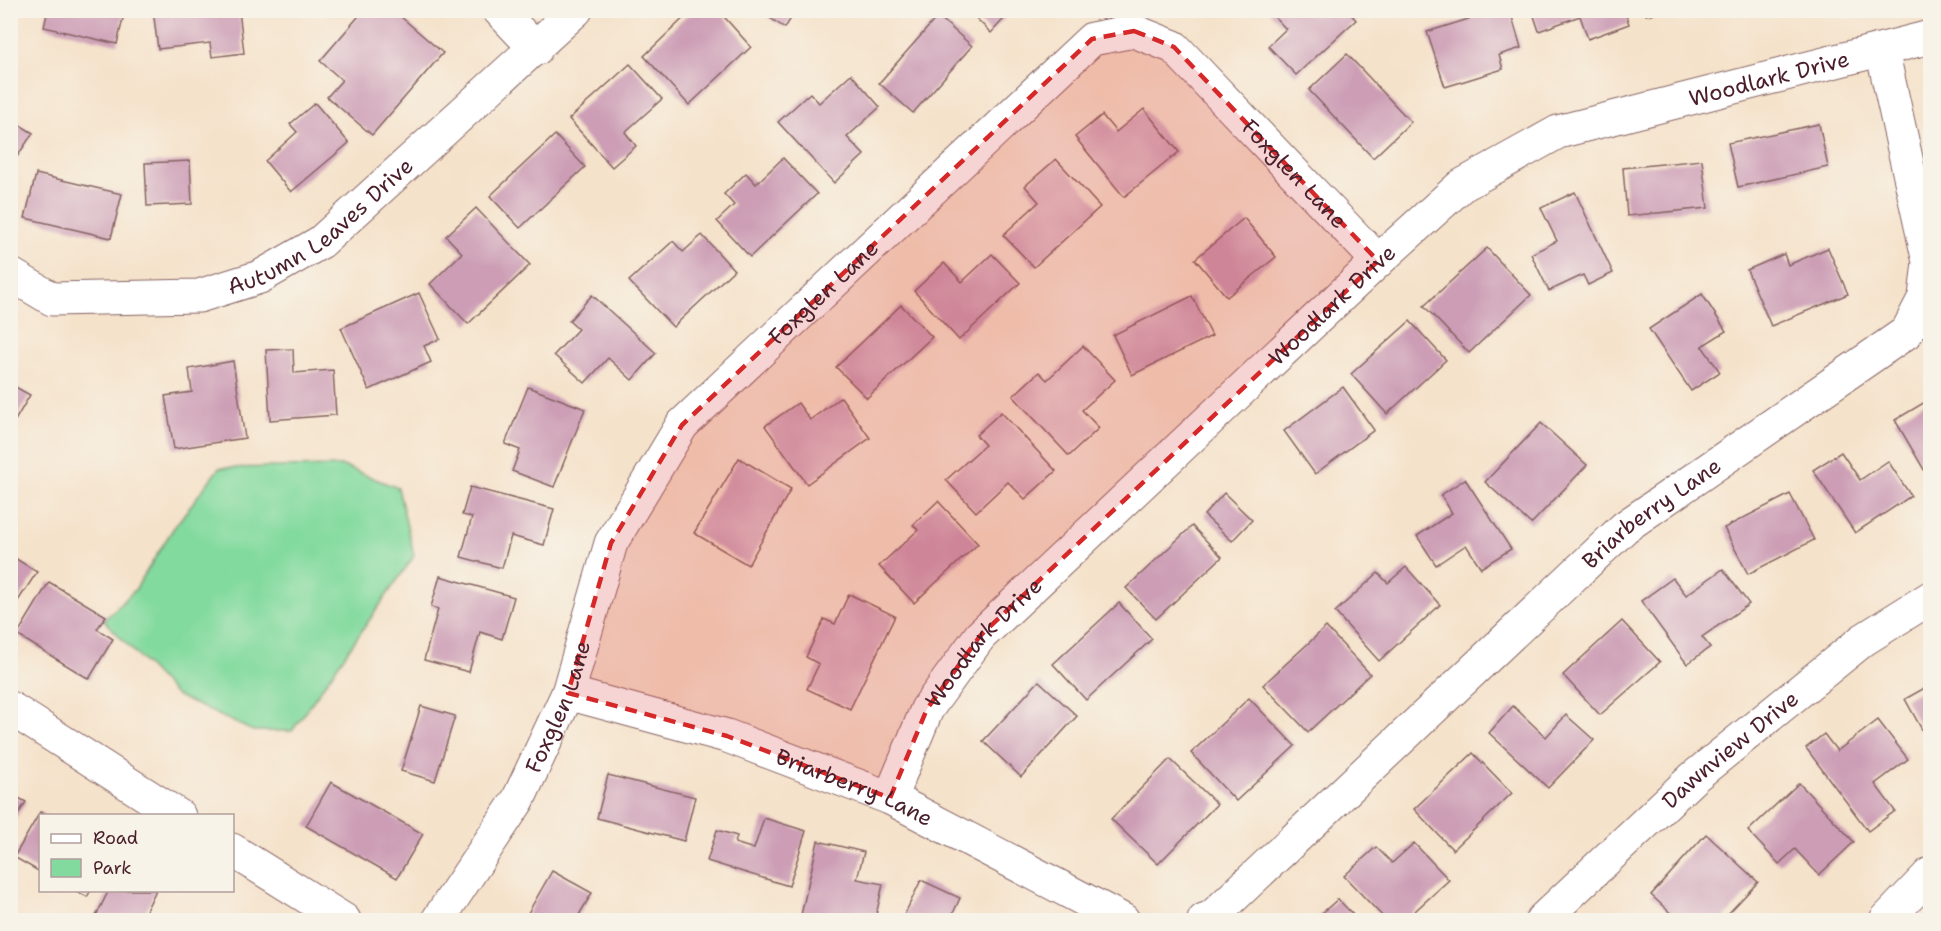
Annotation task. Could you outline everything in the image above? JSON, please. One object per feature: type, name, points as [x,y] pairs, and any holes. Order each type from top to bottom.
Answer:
[{"type":"street","points":[[499,10],[536,49]]},
{"type":"street","name":"Autumn Leaves Drive","points":[[10,274],[52,299],[199,296],[260,277],[321,242],[536,49],[576,10]]},
{"type":"street","name":"Foxglen Lane","points":[[438,921],[518,800],[568,693],[611,543],[682,425],[1092,39],[1134,31],[1173,47],[1378,261]]},
{"type":"street","name":"Woodlark Drive","points":[[890,798],[927,709],[980,636],[1378,261],[1461,186],[1558,132],[1930,37]]},
{"type":"street","name":"Briarberry Lane","points":[[1204,921],[1212,917],[1625,527],[1907,332],[1925,297],[1929,262],[1882,50]]},
{"type":"street","name":"Dawnview Drive","points":[[1542,921],[1694,777],[1863,640],[1930,598]]},
{"type":"street","name":"Briarberry Lane","points":[[568,693],[727,736],[890,798],[1123,921]]},
{"type":"street","points":[[10,708],[176,814]]},
{"type":"street","points":[[234,851],[344,921]]},
{"type":"street","points":[[1886,921],[1930,874]]},
{"type":"highlighted area","points":[[1134,31],[1174,47],[1378,261],[980,636],[927,709],[890,798],[727,736],[568,693],[611,543],[682,425],[1092,39]]},
{"type":"green space","points":[[343,466],[398,488],[414,556],[292,731],[253,731],[175,695],[104,620],[135,590],[173,529],[219,468]]},
{"type":"building","points":[[48,10],[125,10],[117,44],[44,27]]},
{"type":"building","points":[[153,10],[239,10],[244,53],[212,57],[210,43],[158,49]]},
{"type":"building","points":[[287,10],[345,10],[345,15]]},
{"type":"building","points":[[364,10],[393,10],[443,53],[372,135],[327,97],[342,80],[320,61]]},
{"type":"building","points":[[692,10],[718,10],[751,47],[689,105],[644,56]]},
{"type":"building","points":[[758,10],[796,10],[785,28]]},
{"type":"building","points":[[968,10],[1012,10],[991,33]]},
{"type":"building","points":[[1268,10],[1347,10],[1356,20],[1296,75],[1268,46],[1286,29]]},
{"type":"building","points":[[1497,10],[1510,10],[1521,48],[1499,55],[1503,69],[1445,87],[1427,32]]},
{"type":"building","points":[[1532,10],[1624,10],[1629,24],[1588,39],[1580,16],[1539,31]]},
{"type":"building","points":[[1645,10],[1665,10],[1665,12],[1646,15]]},
{"type":"building","points":[[938,16],[972,46],[913,113],[879,83]]},
{"type":"building","points":[[1347,54],[1411,122],[1373,158],[1309,90]]},
{"type":"building","points":[[630,64],[662,99],[625,132],[636,146],[612,167],[569,119]]},
{"type":"building","points":[[851,74],[880,107],[847,137],[864,155],[834,183],[778,122],[810,93],[819,103]]},
{"type":"building","points":[[315,103],[349,143],[291,192],[265,161],[297,132],[290,124]]},
{"type":"building","points":[[1144,109],[1179,152],[1124,197],[1075,137],[1102,115],[1116,132]]},
{"type":"building","points":[[10,119],[33,133],[10,167]]},
{"type":"building","points":[[1819,124],[1828,167],[1738,187],[1728,143]]},
{"type":"building","points":[[555,135],[585,167],[520,228],[490,196]]},
{"type":"building","points":[[783,158],[817,194],[750,257],[717,221],[734,205],[724,194],[746,173],[756,184]]},
{"type":"building","points":[[1056,159],[1100,207],[1034,267],[1003,235],[1039,202],[1025,186]]},
{"type":"building","points":[[1702,160],[1708,208],[1627,216],[1623,168]]},
{"type":"building","points":[[190,161],[192,204],[147,206],[145,163]]},
{"type":"building","points":[[36,174],[122,194],[111,238],[25,218]]},
{"type":"building","points":[[1575,192],[1613,273],[1588,285],[1583,275],[1549,291],[1531,254],[1557,241],[1541,208]]},
{"type":"building","points":[[476,208],[530,265],[468,324],[430,284],[462,253],[446,236]]},
{"type":"building","points":[[1244,218],[1276,257],[1227,297],[1195,259]]},
{"type":"building","points":[[702,235],[734,270],[673,327],[629,281],[673,241],[683,252]]},
{"type":"building","points":[[1487,248],[1531,295],[1469,353],[1424,306]]},
{"type":"building","points":[[1828,248],[1848,294],[1771,326],[1747,270],[1784,254],[1788,265]]},
{"type":"building","points":[[992,254],[1020,283],[959,340],[914,291],[944,263],[962,282]]},
{"type":"building","points":[[419,293],[440,339],[424,346],[431,362],[369,390],[341,328]]},
{"type":"building","points":[[1702,294],[1726,331],[1702,346],[1720,372],[1691,391],[1649,329]]},
{"type":"building","points":[[592,295],[656,353],[632,380],[608,358],[585,383],[554,355],[578,329],[569,321]]},
{"type":"building","points":[[1192,296],[1212,336],[1132,375],[1113,335]]},
{"type":"building","points":[[901,305],[932,337],[867,398],[836,367]]},
{"type":"building","points":[[1410,321],[1446,360],[1387,414],[1351,374]]},
{"type":"building","points":[[1083,346],[1115,380],[1082,410],[1099,428],[1069,456],[1013,396],[1039,372],[1047,380]]},
{"type":"building","points":[[293,349],[294,373],[333,370],[336,415],[270,420],[266,350]]},
{"type":"building","points":[[10,354],[16,358],[10,368]]},
{"type":"building","points":[[233,361],[245,438],[174,449],[165,396],[192,392],[189,369]]},
{"type":"building","points":[[10,384],[30,395],[10,429]]},
{"type":"building","points":[[528,387],[585,409],[554,487],[512,471],[520,450],[505,444]]},
{"type":"building","points":[[1343,387],[1374,430],[1315,474],[1284,431]]},
{"type":"building","points":[[841,397],[870,438],[807,484],[765,426],[798,403],[810,420]]},
{"type":"building","points":[[1930,399],[1930,480],[1895,420]]},
{"type":"building","points":[[1001,412],[1056,471],[1025,499],[1008,482],[976,512],[946,480],[985,445],[976,435]]},
{"type":"building","points":[[1541,423],[1587,465],[1531,524],[1485,482]]},
{"type":"building","points":[[1841,452],[1860,480],[1888,461],[1911,496],[1855,533],[1813,470]]},
{"type":"building","points":[[739,458],[791,489],[748,565],[694,533]]},
{"type":"building","points":[[1465,479],[1511,549],[1481,568],[1466,545],[1436,565],[1417,536],[1452,513],[1441,495]]},
{"type":"building","points":[[470,487],[554,509],[544,545],[511,536],[502,568],[461,557],[472,517],[462,515]]},
{"type":"building","points":[[1224,493],[1252,520],[1232,541],[1204,515]]},
{"type":"building","points":[[1790,494],[1814,540],[1748,574],[1724,528]]},
{"type":"building","points":[[938,501],[978,544],[914,603],[879,566],[918,530],[913,525]]},
{"type":"building","points":[[1192,526],[1222,557],[1156,619],[1126,588]]},
{"type":"building","points":[[10,555],[37,572],[10,613]]},
{"type":"building","points":[[1406,567],[1440,605],[1379,661],[1335,612],[1378,573],[1388,583]]},
{"type":"building","points":[[1723,569],[1749,604],[1702,637],[1710,647],[1687,664],[1641,601],[1673,578],[1686,595]]},
{"type":"building","points":[[440,576],[514,597],[502,639],[480,632],[469,672],[424,660],[438,609],[431,607]]},
{"type":"building","points":[[49,582],[106,616],[97,629],[113,639],[89,679],[17,635]]},
{"type":"building","points":[[849,594],[895,616],[850,709],[807,689],[819,664],[806,657],[824,619],[835,624]]},
{"type":"building","points":[[1119,603],[1152,639],[1086,700],[1053,664]]},
{"type":"building","points":[[1622,621],[1660,662],[1600,715],[1563,675]]},
{"type":"building","points":[[1326,627],[1370,674],[1308,732],[1263,685]]},
{"type":"building","points":[[1039,681],[1077,716],[1021,777],[983,741]]},
{"type":"building","points":[[1930,685],[1930,744],[1905,699]]},
{"type":"building","points":[[1249,698],[1295,746],[1236,801],[1191,753]]},
{"type":"building","points":[[421,706],[455,716],[435,781],[401,771]]},
{"type":"building","points":[[1513,706],[1546,737],[1566,715],[1594,740],[1548,788],[1489,733]]},
{"type":"building","points":[[1878,720],[1908,759],[1875,784],[1895,811],[1868,831],[1806,748],[1824,734],[1837,751]]},
{"type":"building","points":[[1473,753],[1512,793],[1453,850],[1414,809]]},
{"type":"building","points":[[1170,759],[1217,804],[1158,864],[1111,819]]},
{"type":"building","points":[[608,775],[695,797],[684,841],[597,818]]},
{"type":"building","points":[[331,782],[423,834],[397,878],[306,826]]},
{"type":"building","points":[[1799,783],[1854,842],[1819,875],[1795,849],[1779,864],[1748,831]]},
{"type":"building","points":[[10,793],[26,802],[10,827]]},
{"type":"building","points":[[40,812],[44,814],[39,814],[39,871],[14,857]]},
{"type":"building","points":[[764,818],[806,831],[789,886],[707,861],[717,830],[737,836],[735,843],[754,849]]},
{"type":"building","points":[[1706,834],[1758,882],[1724,918],[1727,920],[1678,920],[1651,895]]},
{"type":"building","points":[[818,841],[864,852],[857,879],[883,884],[875,920],[824,920],[801,915]]},
{"type":"building","points":[[1414,843],[1449,880],[1405,920],[1386,920],[1344,876],[1376,847],[1392,863]]},
{"type":"building","points":[[552,871],[592,893],[576,920],[524,920]]},
{"type":"building","points":[[921,880],[960,898],[950,920],[902,920]]},
{"type":"building","points":[[78,892],[90,892],[87,897]]},
{"type":"building","points":[[108,892],[155,892],[143,917],[149,920],[94,920]]},
{"type":"building","points":[[1338,899],[1358,920],[1314,920]]}]
